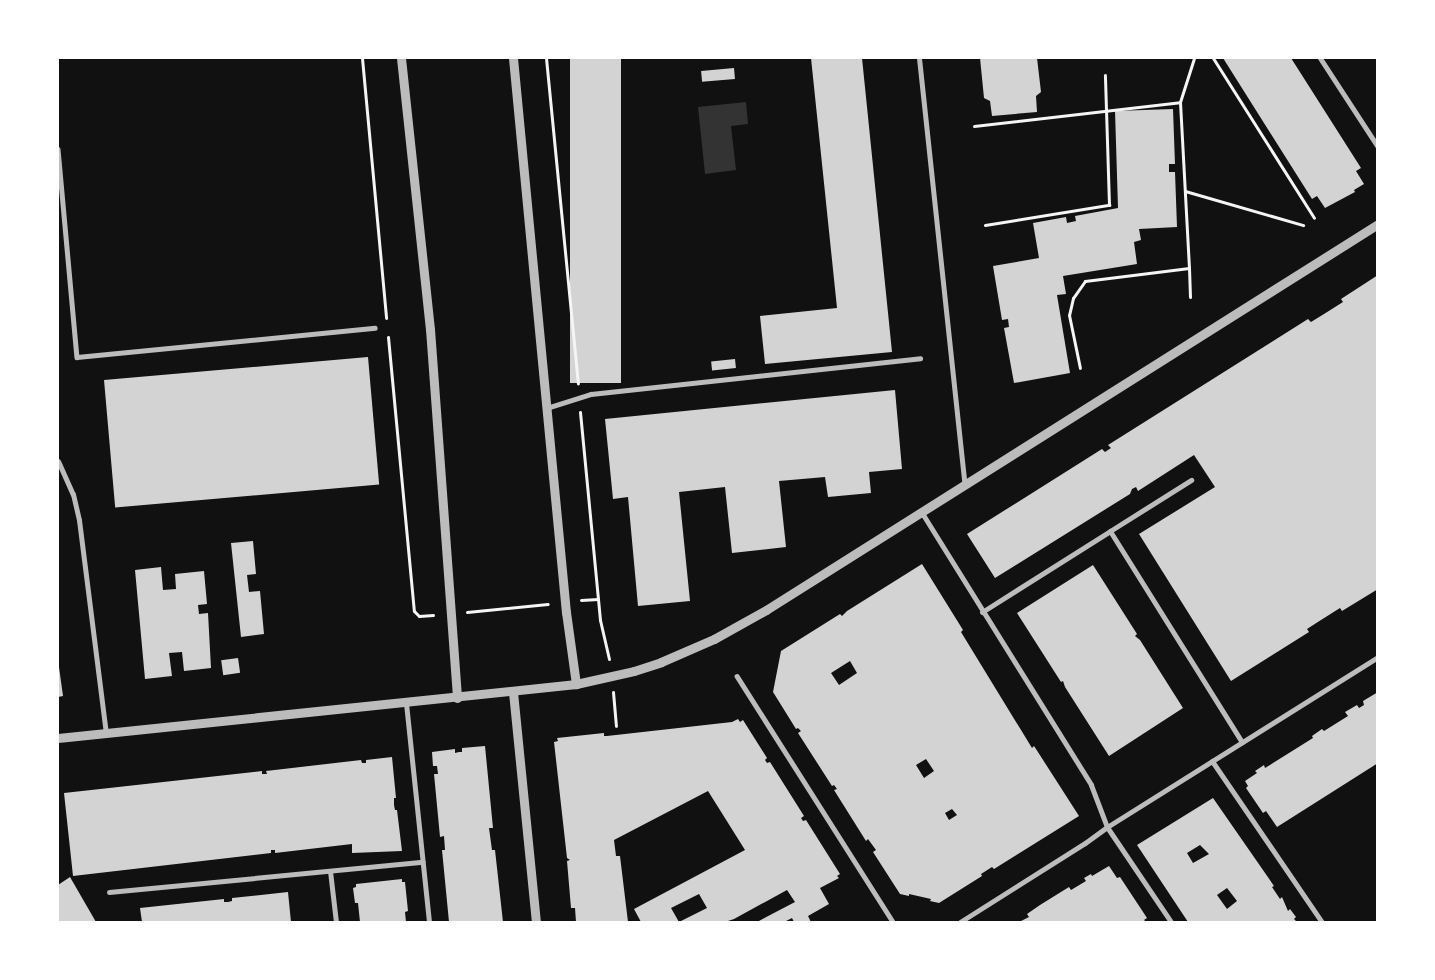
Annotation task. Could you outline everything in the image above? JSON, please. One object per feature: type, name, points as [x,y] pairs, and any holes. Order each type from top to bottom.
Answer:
[{"type":"street","points":[[401,58],[430,329],[456,698]]},
{"type":"street","points":[[513,58],[566,612],[576,684]]},
{"type":"street","points":[[919,58],[965,486]]},
{"type":"street","points":[[1320,58],[1378,147]]},
{"type":"street","points":[[58,149],[77,357],[375,328]]},
{"type":"street","points":[[58,738],[513,692],[576,684],[634,671],[714,639],[766,610],[1378,224]]},
{"type":"street","points":[[547,408],[591,394],[920,358]]},
{"type":"street","points":[[58,461],[73,494],[79,520],[106,733]]},
{"type":"street","points":[[982,612],[1191,480]]},
{"type":"street","points":[[922,513],[1091,785],[1107,827],[1171,922]]},
{"type":"street","points":[[1110,531],[1242,742]]},
{"type":"street","points":[[960,922],[1107,827],[1378,657]]},
{"type":"street","points":[[737,676],[893,922]]},
{"type":"street","points":[[513,692],[536,922]]},
{"type":"street","points":[[406,703],[429,922]]},
{"type":"street","points":[[1212,761],[1322,922]]},
{"type":"street","points":[[109,892],[423,862]]},
{"type":"street","points":[[330,871],[336,922]]},
{"type":"path","points":[[362,58],[387,323]]},
{"type":"path","points":[[1190,297],[1180,102],[1194,58]]},
{"type":"path","points":[[1213,58],[1314,218]]},
{"type":"path","points":[[985,225],[1109,205],[1105,75]]},
{"type":"path","points":[[974,126],[1180,102]]},
{"type":"path","points":[[1185,191],[1303,225]]},
{"type":"path","points":[[1080,368],[1069,315],[1072,298],[1085,281],[1189,268]]},
{"type":"path","points":[[388,333],[414,611],[419,616],[431,615]]},
{"type":"path","points":[[466,612],[545,604]]},
{"type":"shaded area","points":[[746,102],[748,124],[731,126],[736,170],[705,174],[698,107]]},
{"type":"building","points":[[570,58],[621,58],[621,383],[570,383]]},
{"type":"building","points":[[811,58],[862,58],[892,352],[765,364],[760,316],[837,308]]},
{"type":"building","points":[[980,58],[1037,58],[1041,92],[1036,96],[1037,112],[992,116],[990,101],[984,98]]},
{"type":"building","points":[[1223,58],[1291,58],[1361,168],[1356,171],[1364,184],[1354,190],[1355,192],[1325,208],[1317,196],[1312,199]]},
{"type":"building","points":[[734,68],[735,79],[702,82],[701,71]]},
{"type":"building","points":[[1173,109],[1175,164],[1169,164],[1169,172],[1175,172],[1177,227],[1139,229],[1141,240],[1134,242],[1137,264],[1063,276],[1066,294],[1057,295],[1070,373],[1014,383],[1004,328],[1009,327],[1008,319],[1002,320],[993,266],[1039,258],[1033,223],[1066,217],[1067,223],[1076,221],[1075,216],[1118,208],[1115,111]]},
{"type":"building","points":[[1378,275],[1378,589],[1342,611],[1340,608],[1307,629],[1309,632],[1231,681],[1139,534],[1215,487],[1194,455],[1138,491],[1136,487],[1132,489],[1130,494],[995,578],[967,534],[1102,449],[1105,452],[1111,448],[1108,445],[1308,319],[1311,322],[1324,314],[1343,302],[1341,299]]},
{"type":"building","points":[[368,357],[379,485],[115,508],[104,380]]},
{"type":"building","points":[[735,359],[736,368],[712,370],[711,362]]},
{"type":"building","points":[[895,390],[902,469],[869,472],[871,493],[828,497],[825,477],[779,481],[786,547],[732,553],[725,487],[679,492],[690,601],[638,606],[628,497],[613,499],[605,419]]},
{"type":"building","points":[[253,541],[256,574],[247,575],[249,592],[260,591],[264,634],[241,637],[231,543]]},
{"type":"building","points":[[922,564],[1032,748],[1034,746],[1079,816],[994,869],[992,867],[981,874],[982,876],[939,903],[930,901],[931,899],[900,894],[873,852],[876,850],[868,839],[866,841],[834,790],[837,789],[834,785],[832,786],[798,733],[801,731],[798,728],[796,729],[773,692],[781,651],[840,614],[842,616]],"holes":[[[850,661],[857,673],[839,685],[831,673]],[[926,759],[934,771],[924,778],[916,765]],[[952,809],[957,815],[949,820],[945,813]]]},
{"type":"building","points":[[1093,565],[1137,634],[1135,636],[1140,640],[1183,708],[1109,756],[1063,681],[1061,682],[1017,613]]},
{"type":"building","points":[[161,567],[163,590],[176,589],[175,574],[204,571],[207,604],[198,605],[199,614],[208,613],[211,668],[184,671],[182,652],[169,653],[172,676],[145,679],[135,570]]},
{"type":"building","points":[[238,658],[240,673],[223,675],[221,660]]},
{"type":"building","points":[[58,660],[63,696],[58,697]]},
{"type":"building","points":[[1378,692],[1378,763],[1277,827],[1266,811],[1263,813],[1246,788],[1248,786],[1245,781],[1257,773],[1255,771],[1264,765],[1265,768],[1313,738],[1312,736],[1322,729],[1324,731],[1348,716],[1345,712],[1357,705],[1359,708],[1364,705],[1363,701]]},
{"type":"building","points":[[738,719],[740,722],[743,720],[767,758],[765,760],[767,763],[770,762],[804,816],[801,818],[803,821],[806,820],[840,874],[837,876],[839,878],[820,888],[829,904],[808,916],[811,922],[794,922],[792,918],[784,922],[757,922],[795,902],[787,890],[725,922],[641,922],[634,909],[745,850],[708,791],[614,840],[616,856],[620,856],[628,922],[576,922],[575,908],[571,908],[567,861],[570,860],[567,858],[554,742],[558,741],[557,738],[604,733],[604,736],[607,736],[732,722]],"holes":[[[699,894],[707,908],[679,922],[671,908]]]},
{"type":"building","points":[[485,746],[493,828],[489,828],[492,850],[495,850],[503,922],[449,922],[442,850],[445,850],[444,836],[440,837],[434,774],[438,774],[437,766],[433,766],[432,752],[455,749],[455,753],[462,752],[462,748]]},
{"type":"building","points":[[392,757],[396,798],[394,798],[394,805],[395,810],[397,810],[402,851],[352,853],[352,844],[275,853],[275,850],[271,850],[271,853],[73,876],[64,793],[262,771],[262,774],[267,774],[266,771],[361,760],[362,763],[366,763],[366,760]]},
{"type":"building","points":[[1213,798],[1274,886],[1272,887],[1280,899],[1282,897],[1288,911],[1290,909],[1296,917],[1294,919],[1297,922],[1188,922],[1137,845]],"holes":[[[1200,845],[1209,854],[1193,863],[1187,853]],[[1227,888],[1237,901],[1227,909],[1217,895]]]},
{"type":"building","points":[[1109,866],[1117,878],[1120,877],[1147,918],[1144,920],[1146,922],[1019,922],[1029,917],[1027,914],[1040,905],[1069,887],[1071,890],[1086,881],[1084,878],[1091,874],[1092,876]]},
{"type":"building","points":[[70,877],[96,922],[58,922],[58,885]]},
{"type":"building","points":[[402,879],[402,882],[405,882],[408,911],[405,912],[406,922],[360,922],[358,903],[355,903],[353,888],[356,887],[356,884]]},
{"type":"building","points":[[288,892],[291,922],[142,922],[140,908],[224,899],[224,902],[228,902],[232,901],[232,898]]}]
